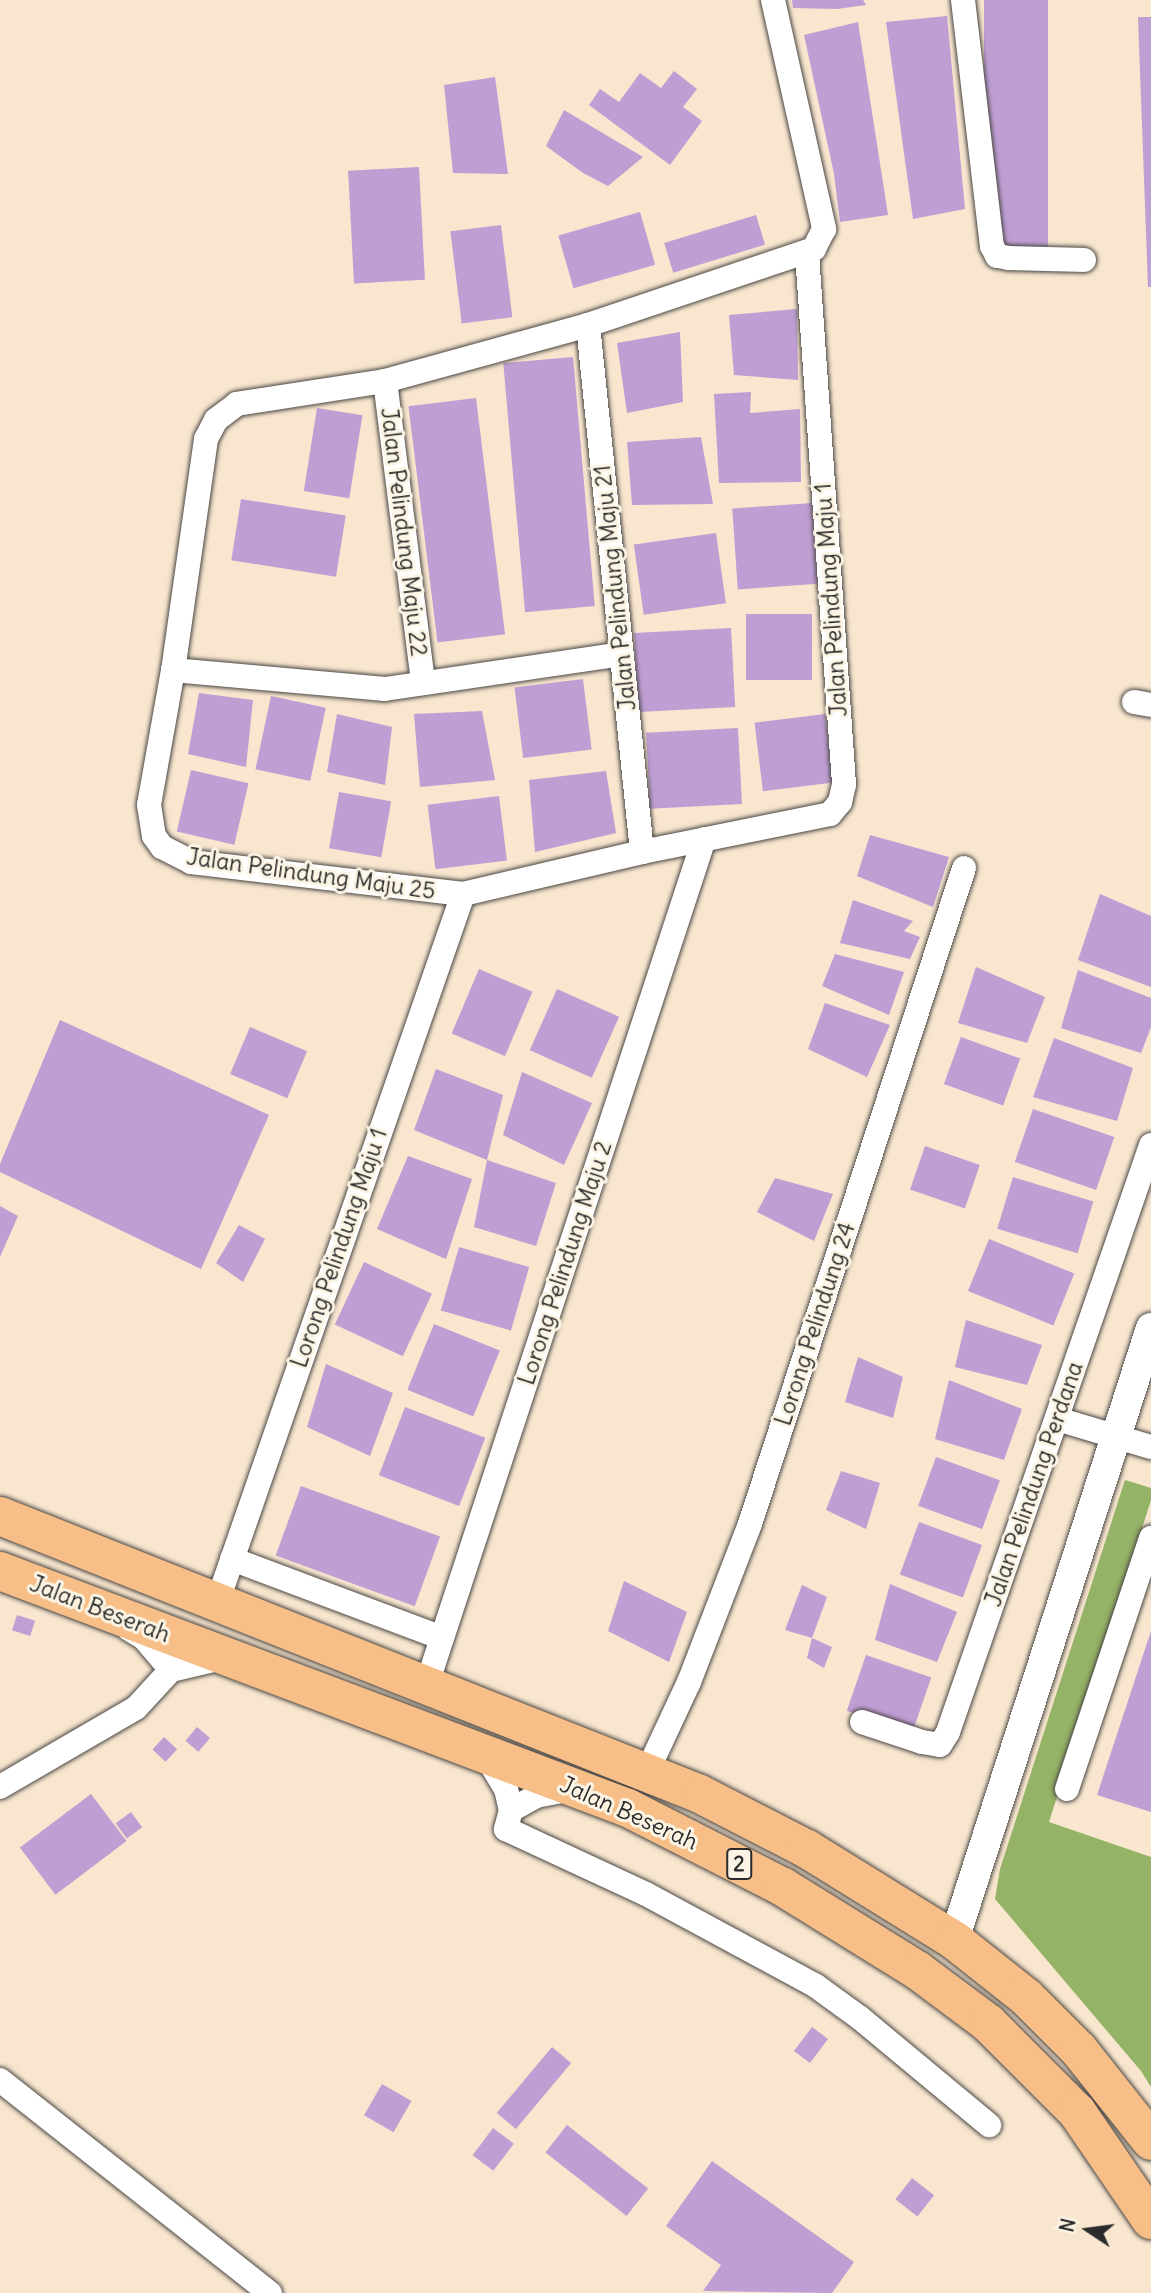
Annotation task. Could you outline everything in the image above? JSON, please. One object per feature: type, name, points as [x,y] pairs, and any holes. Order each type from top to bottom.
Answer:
[{"type":"highway","name":"2","points":[[0,1516],[217,1603]]},
{"type":"highway","name":"Jalan Beserah","points":[[0,1571],[628,1808],[783,1887],[954,1995],[988,2023],[1077,2112],[1151,2220]]},
{"type":"highway","points":[[146,1626],[161,1580]]},
{"type":"highway","name":"Jalan Beserah","points":[[217,1603],[700,1794],[807,1849],[954,1940],[1026,1997],[1079,2050],[1151,2141]]},
{"type":"street","points":[[385,381],[588,325],[807,254],[819,244],[824,229],[772,0]]},
{"type":"street","points":[[963,0],[992,246],[997,256],[1084,260]]},
{"type":"street","name":"Jalan Pelindung Maju 1","points":[[704,839],[830,814],[840,802],[844,784],[807,254]]},
{"type":"street","name":"Jalan Pelindung Maju 21","points":[[588,325],[642,852]]},
{"type":"street","name":"Jalan Pelindung Maju 25","points":[[385,381],[237,404],[216,419],[206,439],[173,670],[149,805],[154,836],[162,847],[191,862],[463,894],[704,839]]},
{"type":"street","name":"Jalan Pelindung Maju 22","points":[[385,381],[423,683]]},
{"type":"street","points":[[173,670],[385,689],[621,654]]},
{"type":"street","name":"Lorong Pelindung Maju 2","points":[[426,1686],[704,839]]},
{"type":"street","name":"Lorong Pelindung 24","points":[[647,1772],[689,1682],[750,1524],[964,867]]},
{"type":"street","name":"Lorong Pelindung Maju 1","points":[[217,1603],[463,894]]},
{"type":"street","name":"Jalan Pelindung Perdana","points":[[862,1722],[922,1742],[940,1745],[948,1732],[1151,1145]]},
{"type":"street","points":[[954,1940],[1151,1328]]},
{"type":"street","points":[[1057,1419],[1151,1447]]},
{"type":"street","points":[[1067,1789],[1151,1538]]},
{"type":"street","points":[[232,1559],[442,1637]]},
{"type":"street","points":[[97,1608],[144,1639],[171,1670]]},
{"type":"street","points":[[0,1787],[136,1708],[171,1670],[227,1657]]},
{"type":"street","points":[[484,1753],[502,1778],[511,1810],[506,1829],[646,1894],[816,1986],[860,2018],[989,2125]]},
{"type":"street","points":[[511,1810],[537,1796],[578,1788]]},
{"type":"street","points":[[0,2080],[271,2293]]},
{"type":"green space","points":[[1125,1480],[1151,1488],[1151,1500],[1049,1822],[1151,1857],[1151,2087],[1141,2071],[995,1899],[1000,1869]]},
{"type":"building","points":[[792,0],[863,0],[866,5],[837,9],[793,8]]},
{"type":"building","points":[[984,0],[1048,0],[1048,248],[984,248]]},
{"type":"building","points":[[947,16],[965,209],[913,219],[886,22]]},
{"type":"building","points":[[1138,17],[1151,17],[1151,287],[1148,287]]},
{"type":"building","points":[[858,22],[888,215],[840,222],[834,174],[804,35]]},
{"type":"building","points":[[674,71],[697,89],[683,107],[702,121],[670,165],[589,105],[600,89],[619,102],[640,73],[661,88]]},
{"type":"building","points":[[495,77],[508,174],[453,173],[444,85]]},
{"type":"building","points":[[564,110],[643,157],[608,186],[583,173],[546,146]]},
{"type":"building","points":[[419,167],[425,280],[354,284],[348,171]]},
{"type":"building","points":[[640,212],[655,265],[573,288],[558,235]]},
{"type":"building","points":[[756,215],[765,245],[673,273],[664,243]]},
{"type":"building","points":[[501,225],[512,317],[462,324],[450,231]]},
{"type":"building","points":[[797,309],[798,380],[734,375],[729,315]]},
{"type":"building","points":[[680,332],[683,402],[627,413],[617,343]]},
{"type":"building","points":[[573,357],[595,606],[525,612],[503,363]]},
{"type":"building","points":[[751,392],[750,413],[800,409],[801,482],[719,483],[714,394]]},
{"type":"building","points":[[476,398],[505,634],[438,643],[409,406]]},
{"type":"building","points":[[317,408],[362,415],[349,498],[304,491]]},
{"type":"building","points":[[701,437],[713,504],[632,505],[627,442]]},
{"type":"building","points":[[241,499],[346,516],[336,577],[231,560]]},
{"type":"building","points":[[812,503],[818,584],[738,589],[732,509]]},
{"type":"building","points":[[716,533],[726,603],[644,615],[634,545]]},
{"type":"building","points":[[746,614],[812,614],[812,680],[746,680]]},
{"type":"building","points":[[731,628],[735,707],[638,712],[634,633]]},
{"type":"building","points":[[583,679],[592,749],[523,758],[515,687]]},
{"type":"building","points":[[199,693],[253,700],[246,767],[188,754]]},
{"type":"building","points":[[271,696],[326,708],[310,781],[255,769]]},
{"type":"building","points":[[482,711],[495,780],[420,787],[414,714]]},
{"type":"building","points":[[337,714],[392,727],[385,785],[327,772]]},
{"type":"building","points":[[825,714],[833,782],[763,791],[755,723]]},
{"type":"building","points":[[738,728],[742,804],[650,809],[646,733]]},
{"type":"building","points":[[191,770],[248,783],[234,845],[177,831]]},
{"type":"building","points":[[606,771],[616,833],[535,852],[529,780]]},
{"type":"building","points":[[339,792],[391,801],[381,857],[329,848]]},
{"type":"building","points":[[499,796],[507,861],[435,869],[428,805]]},
{"type":"building","points":[[870,835],[949,857],[933,907],[857,876]]},
{"type":"building","points":[[1100,894],[1151,916],[1151,987],[1078,960]]},
{"type":"building","points":[[853,900],[913,921],[904,931],[920,937],[910,959],[840,943]]},
{"type":"building","points":[[835,954],[904,972],[889,1015],[822,986]]},
{"type":"building","points":[[976,967],[1045,997],[1027,1043],[958,1023]]},
{"type":"building","points":[[479,969],[532,992],[505,1056],[452,1033]]},
{"type":"building","points":[[1078,970],[1151,998],[1151,1027],[1141,1053],[1061,1028]]},
{"type":"building","points":[[557,989],[619,1017],[592,1078],[530,1050]]},
{"type":"building","points":[[825,1003],[890,1025],[867,1077],[808,1049]]},
{"type":"building","points":[[60,1020],[269,1115],[201,1269],[0,1172],[0,1164]]},
{"type":"building","points":[[250,1027],[307,1051],[287,1098],[230,1074]]},
{"type":"building","points":[[961,1037],[1020,1059],[1003,1106],[944,1084]]},
{"type":"building","points":[[1054,1038],[1133,1068],[1117,1121],[1033,1097]]},
{"type":"building","points":[[436,1069],[503,1095],[487,1160],[414,1130]]},
{"type":"building","points":[[522,1072],[592,1103],[564,1165],[503,1135]]},
{"type":"building","points":[[1033,1109],[1114,1137],[1096,1190],[1015,1162]]},
{"type":"building","points":[[925,1146],[980,1165],[965,1208],[910,1189]]},
{"type":"building","points":[[408,1156],[472,1179],[446,1259],[377,1229]]},
{"type":"building","points":[[487,1160],[556,1183],[536,1246],[474,1227]]},
{"type":"building","points":[[1013,1177],[1093,1202],[1078,1253],[997,1229]]},
{"type":"building","points":[[775,1178],[833,1194],[814,1241],[757,1212]]},
{"type":"building","points":[[0,1206],[18,1216],[0,1257]]},
{"type":"building","points":[[239,1225],[265,1239],[243,1282],[216,1263]]},
{"type":"building","points":[[989,1239],[1074,1273],[1053,1325],[968,1291]]},
{"type":"building","points":[[459,1247],[529,1267],[511,1331],[441,1310]]},
{"type":"building","points":[[364,1262],[432,1294],[403,1356],[335,1325]]},
{"type":"building","points":[[966,1320],[1042,1345],[1027,1385],[955,1367]]},
{"type":"building","points":[[434,1324],[500,1351],[473,1416],[407,1390]]},
{"type":"building","points":[[858,1357],[903,1377],[893,1418],[845,1402]]},
{"type":"building","points":[[326,1364],[393,1393],[370,1456],[307,1427]]},
{"type":"building","points":[[949,1380],[1022,1409],[1004,1460],[935,1439]]},
{"type":"building","points":[[405,1407],[485,1438],[459,1506],[379,1475]]},
{"type":"building","points":[[936,1457],[1000,1480],[982,1529],[918,1506]]},
{"type":"building","points":[[841,1471],[880,1483],[866,1529],[826,1510]]},
{"type":"building","points":[[301,1486],[440,1537],[415,1606],[276,1556]]},
{"type":"building","points":[[919,1522],[982,1545],[963,1598],[900,1575]]},
{"type":"building","points":[[624,1581],[687,1612],[669,1662],[608,1631]]},
{"type":"building","points":[[890,1584],[957,1612],[937,1662],[875,1640]]},
{"type":"building","points":[[802,1585],[827,1597],[812,1638],[785,1630]]},
{"type":"building","points":[[17,1615],[35,1621],[30,1636],[12,1630]]},
{"type":"building","points":[[1151,1631],[1151,1812],[1097,1795]]},
{"type":"building","points":[[812,1638],[832,1647],[824,1668],[807,1658]]},
{"type":"building","points":[[866,1655],[931,1677],[912,1733],[847,1711]]},
{"type":"building","points":[[197,1727],[210,1738],[198,1752],[185,1741]]},
{"type":"building","points":[[164,1737],[177,1749],[166,1762],[152,1749]]},
{"type":"building","points":[[91,1794],[127,1841],[55,1895],[20,1848]]},
{"type":"building","points":[[131,1812],[142,1827],[127,1839],[116,1823]]},
{"type":"building","points":[[812,2027],[828,2039],[810,2063],[794,2051]]},
{"type":"building","points":[[552,2047],[571,2063],[516,2129],[497,2113]]},
{"type":"building","points":[[382,2084],[411,2101],[393,2132],[364,2115]]},
{"type":"building","points":[[567,2125],[648,2188],[627,2216],[545,2153]]},
{"type":"building","points":[[493,2128],[514,2144],[493,2171],[473,2155]]},
{"type":"building","points":[[712,2161],[854,2262],[832,2293],[703,2291],[721,2265],[666,2226]]},
{"type":"building","points":[[912,2178],[934,2195],[917,2217],[895,2199]]}]
